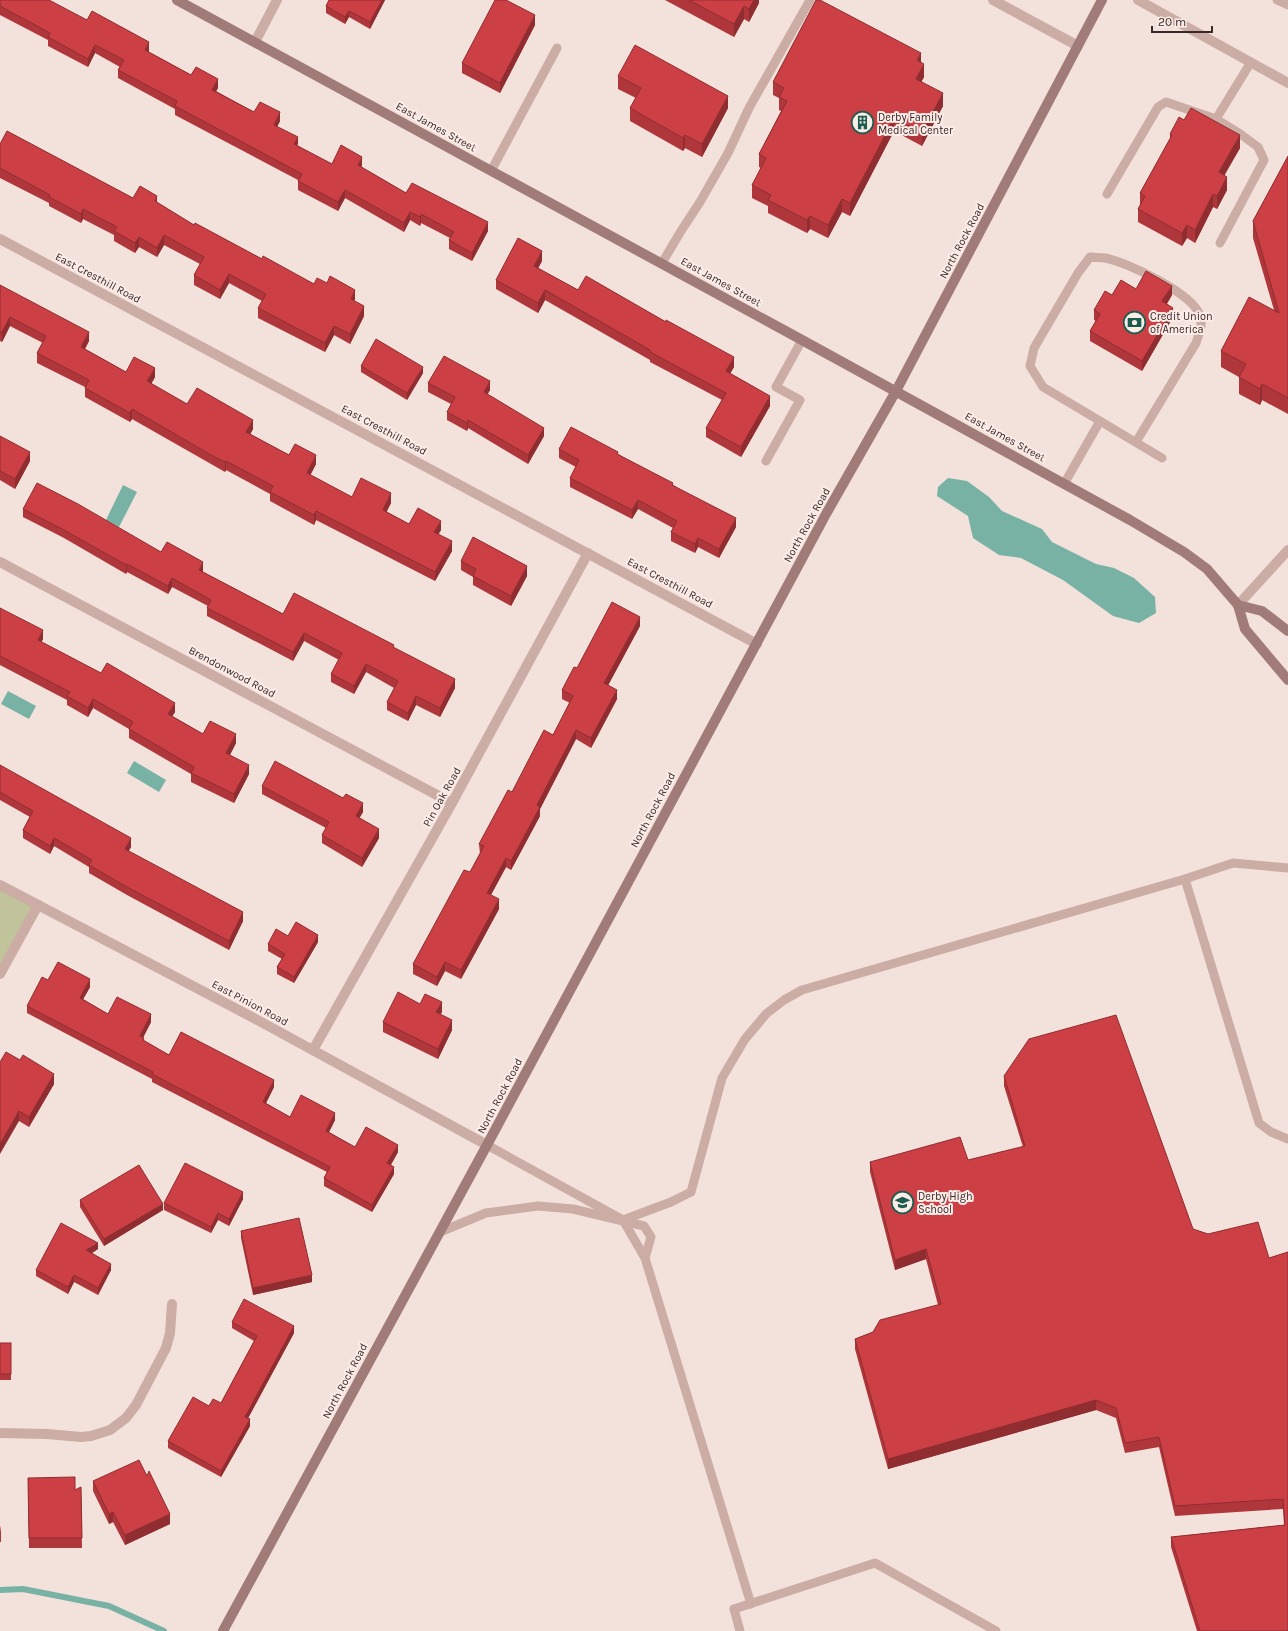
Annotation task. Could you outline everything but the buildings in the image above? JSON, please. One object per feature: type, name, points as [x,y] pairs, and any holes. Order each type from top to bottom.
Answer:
[{"type":"main road","name":"East James Street","points":[[177,0],[896,391],[1130,520],[1184,552],[1207,569],[1238,605],[1245,629],[1288,680]]},
{"type":"main road","name":"North Rock Road","points":[[223,1631],[487,1145],[826,514],[896,391],[1102,0]]},
{"type":"main road","points":[[1238,605],[1262,611],[1288,631]]},
{"type":"street","points":[[255,42],[277,0]]},
{"type":"street","points":[[1138,0],[1288,83]]},
{"type":"street","points":[[997,1],[1078,46]]},
{"type":"street","name":"East Cresthill Road","points":[[0,239],[757,644]]},
{"type":"street","points":[[1238,605],[1288,550]]},
{"type":"street","name":"Pin Oak Road","points":[[313,1050],[452,803],[588,553]]},
{"type":"street","name":"Brendonwood Road","points":[[0,562],[452,803]]},
{"type":"street","name":"East Pinion Road","points":[[0,884],[313,1050],[487,1145]]},
{"type":"street","points":[[0,974],[38,905]]},
{"type":"street","points":[[0,1432],[81,1437],[91,1436],[110,1430],[126,1418],[136,1404],[166,1348],[170,1333],[172,1304]]},
{"type":"lane","points":[[662,263],[720,167],[749,108],[810,0]]},
{"type":"lane","points":[[1278,0],[1288,5]]},
{"type":"lane","points":[[491,170],[558,48]]},
{"type":"lane","points":[[1216,119],[1251,62]]},
{"type":"lane","points":[[1107,194],[1158,107],[1166,102],[1216,119],[1258,147],[1264,160],[1220,243]]},
{"type":"lane","points":[[1136,442],[1196,342],[1201,329],[1200,315],[1192,302],[1150,275],[1106,258],[1090,257],[1078,273],[1034,348],[1030,366],[1043,387],[1162,458]]},
{"type":"lane","points":[[766,461],[800,400],[776,387],[802,340]]},
{"type":"lane","points":[[1064,484],[1100,421]]},
{"type":"lane","points":[[623,1220],[671,1202],[691,1192],[722,1078],[745,1039],[766,1014],[784,1000],[802,990],[1185,879],[1233,863],[1288,868]]},
{"type":"lane","points":[[1185,879],[1259,1123],[1270,1132],[1288,1139]]},
{"type":"lane","points":[[487,1145],[623,1220],[646,1258],[751,1604]]},
{"type":"lane","points":[[440,1232],[486,1213],[538,1206],[573,1209],[644,1226],[651,1237],[646,1258]]},
{"type":"lane","points":[[740,1631],[734,1610],[875,1563],[996,1631]]},
{"type":"green space","points":[[0,885],[38,905],[0,975]]},
{"type":"water","points":[[948,478],[967,481],[989,497],[1002,511],[1042,529],[1052,542],[1096,564],[1114,568],[1134,578],[1155,597],[1156,613],[1139,623],[1113,616],[1063,580],[1021,558],[999,555],[973,538],[968,516],[937,496],[938,487]]},
{"type":"water","points":[[123,485],[137,492],[119,527],[106,520]]},
{"type":"water","points":[[8,691],[36,706],[29,719],[1,704]]},
{"type":"water","points":[[134,761],[166,780],[159,792],[127,773]]},
{"type":"waterway","points":[[0,1590],[23,1589],[109,1606],[164,1631]]},
{"type":"place","name":"Derby Family Medical Center","points":[[862,123]]},
{"type":"place","name":"Credit Union of America","points":[[1134,322]]},
{"type":"place","name":"Derby High School","points":[[903,1202]]}]
